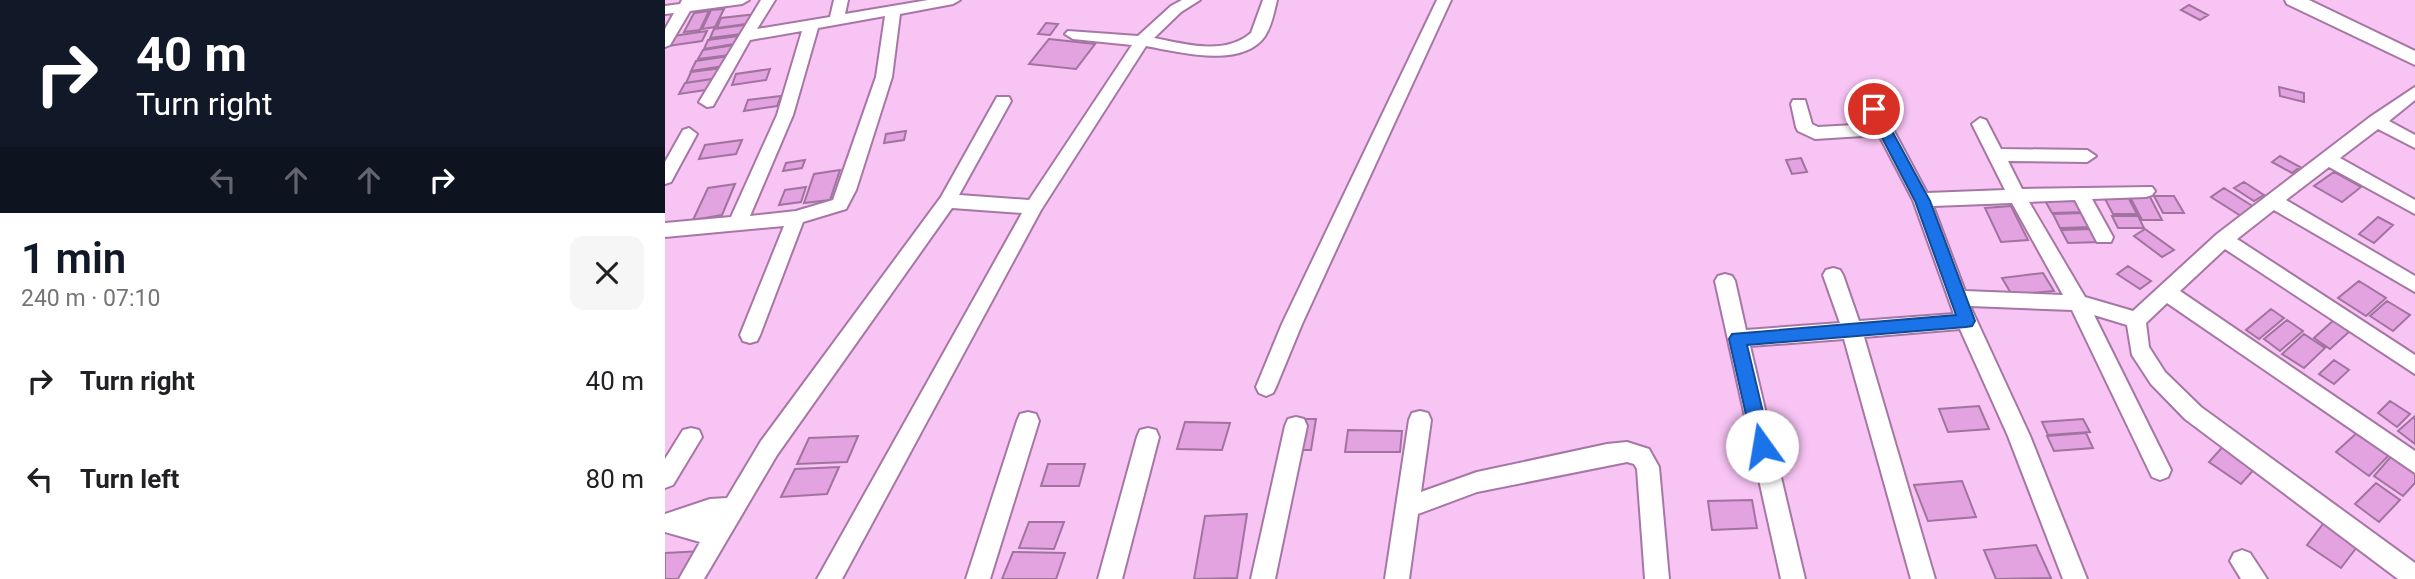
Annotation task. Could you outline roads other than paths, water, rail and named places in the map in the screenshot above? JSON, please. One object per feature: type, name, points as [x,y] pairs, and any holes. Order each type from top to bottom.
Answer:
[{"type":"street","points":[[665,10],[687,4],[742,0]]},
{"type":"street","points":[[707,102],[768,0]]},
{"type":"street","points":[[837,21],[841,0]]},
{"type":"street","points":[[745,36],[893,11],[921,3],[953,0]]},
{"type":"street","points":[[829,579],[1034,207],[1142,41],[1176,9],[1193,0]]},
{"type":"street","points":[[1073,34],[1217,52],[1231,50],[1256,37],[1270,0]]},
{"type":"street","points":[[1266,387],[1292,324],[1444,0]]},
{"type":"street","points":[[2294,0],[2415,60]]},
{"type":"street","points":[[665,42],[687,4]]},
{"type":"street","points":[[665,230],[796,218],[840,204],[884,77],[893,11]]},
{"type":"street","points":[[737,223],[785,115],[811,25]]},
{"type":"street","points":[[2136,320],[2224,239],[2415,92]]},
{"type":"street","points":[[691,579],[775,439],[947,201],[1003,102]]},
{"type":"street","points":[[1799,104],[1804,127],[1815,133],[1884,129]]},
{"type":"street","points":[[1874,109],[1922,201],[1966,321],[2019,436],[2075,579]]},
{"type":"street","points":[[2377,121],[2415,142]]},
{"type":"street","points":[[1980,124],[2017,196],[2078,303],[2160,470]]},
{"type":"street","points":[[665,178],[689,134]]},
{"type":"street","points":[[1996,155],[2087,156]]},
{"type":"street","points":[[2328,159],[2415,208]]},
{"type":"street","points":[[1922,201],[2146,191]]},
{"type":"street","points":[[2080,193],[2104,237]]},
{"type":"street","points":[[947,201],[1034,207]]},
{"type":"street","points":[[2273,201],[2415,285]]},
{"type":"street","points":[[750,335],[796,218]]},
{"type":"street","points":[[2224,239],[2415,366]]},
{"type":"street","points":[[1833,275],[1852,330],[1923,579]]},
{"type":"street","points":[[1725,281],[1793,579]]},
{"type":"street","points":[[2165,291],[2415,463]]},
{"type":"street","points":[[1957,298],[2078,303],[2136,320]]},
{"type":"street","points":[[2136,320],[2139,349],[2158,378],[2193,413],[2415,577]]},
{"type":"street","points":[[1737,339],[1966,321]]},
{"type":"street","points":[[1397,579],[1420,420]]},
{"type":"street","points":[[978,579],[1028,421]]},
{"type":"street","points":[[1263,579],[1296,426]]},
{"type":"street","points":[[665,478],[691,436]]},
{"type":"street","points":[[1109,579],[1148,437]]},
{"type":"street","points":[[1408,508],[1477,482],[1627,452],[1641,456],[1648,467],[1657,579]]},
{"type":"street","points":[[667,523],[710,510],[733,508]]},
{"type":"street","points":[[667,523],[702,532],[719,531]]}]
